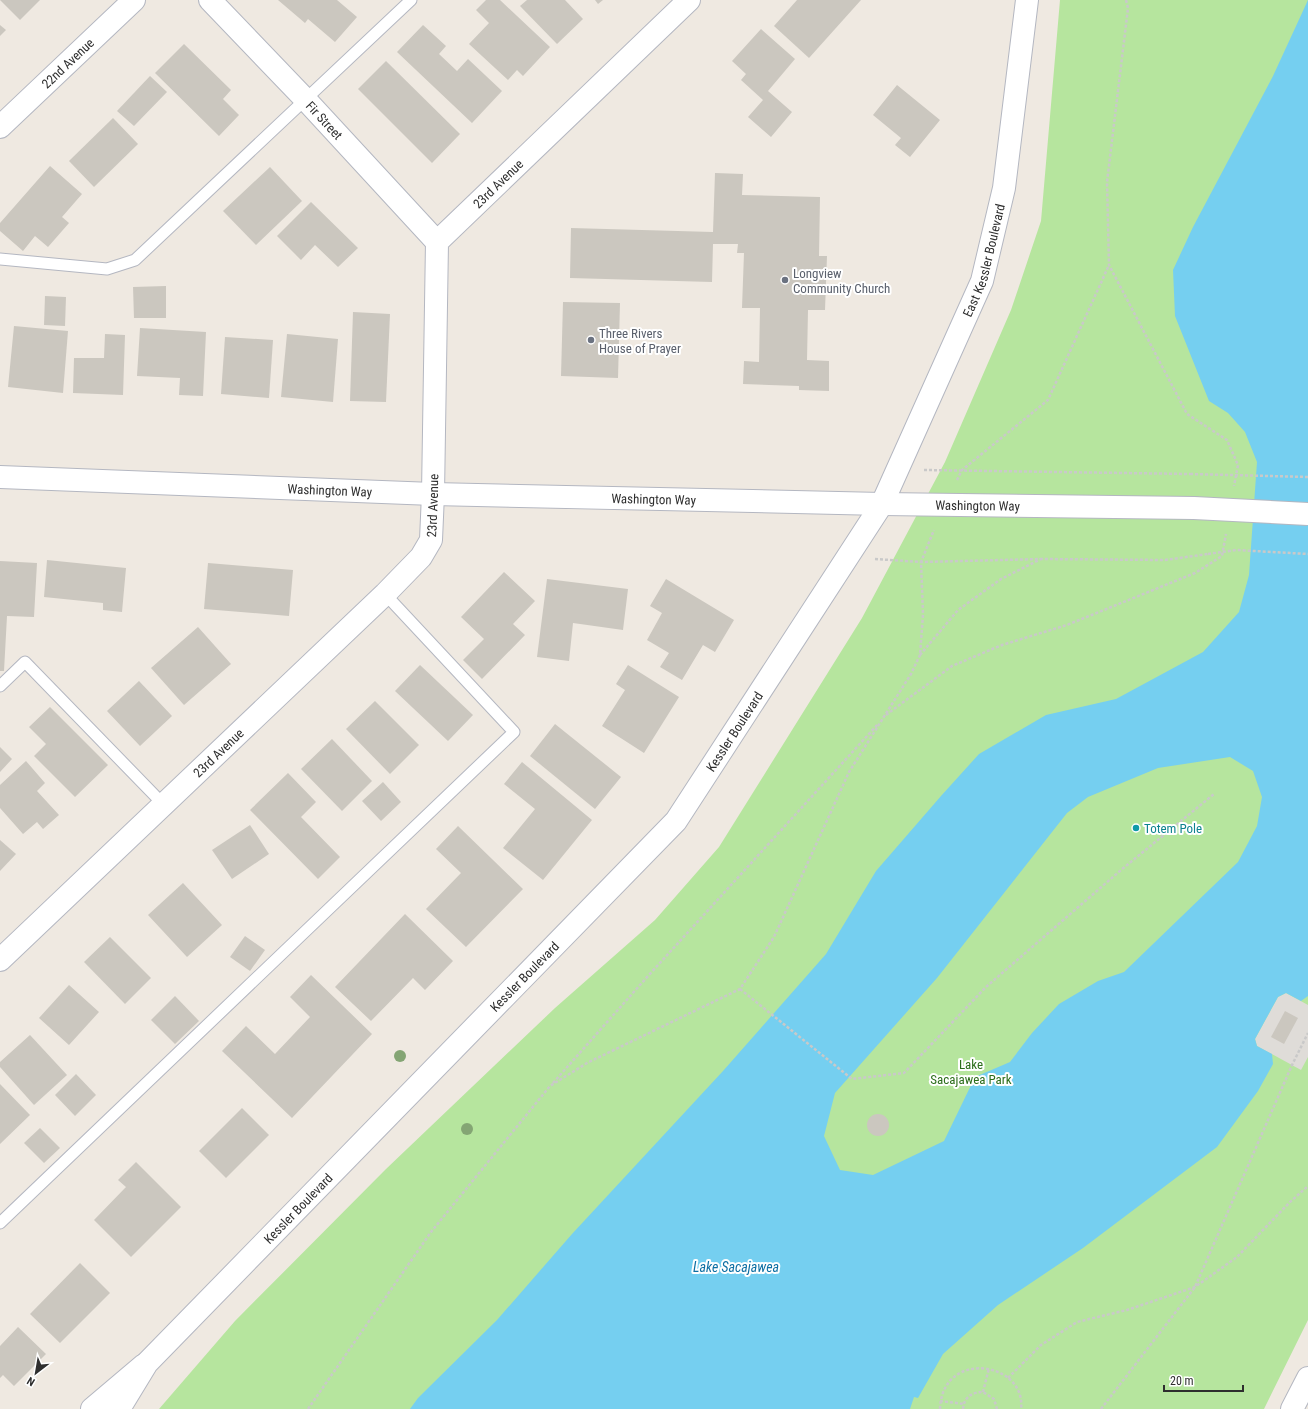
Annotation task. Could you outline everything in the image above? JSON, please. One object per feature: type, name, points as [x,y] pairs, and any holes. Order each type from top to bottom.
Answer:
[{"type":"street","name":"22nd Avenue","points":[[0,127],[134,0]]},
{"type":"street","name":"Fir Street","points":[[210,0],[305,99],[437,242]]},
{"type":"street","name":"23rd Avenue","points":[[0,960],[385,594],[421,557],[431,540],[437,242],[689,0]]},
{"type":"street","name":"East Kessler Boulevard","points":[[882,504],[982,281],[1004,188],[1027,0]]},
{"type":"street","name":"Washington Way","points":[[0,477],[433,494],[882,504],[1194,508],[1308,514]]},
{"type":"street","name":"Kessler Boulevard","points":[[119,1409],[147,1363],[676,821],[882,504]]},
{"type":"street","points":[[92,1409],[147,1363]]},
{"type":"street","points":[[1292,1409],[1308,1378]]},
{"type":"lane","points":[[0,259],[107,269],[135,260],[411,0]]},
{"type":"lane","points":[[0,1223],[514,732],[385,594]]},
{"type":"lane","points":[[0,686],[25,662],[164,805]]},
{"type":"path","points":[[962,470],[1048,400],[1109,265],[1107,182],[1128,8],[1126,0]]},
{"type":"path","points":[[1109,265],[1187,414],[1227,440],[1238,466],[1234,488]]},
{"type":"path","points":[[897,470],[1308,477]]},
{"type":"path","points":[[920,655],[923,614],[921,562],[945,505]]},
{"type":"path","points":[[308,1409],[431,1232],[550,1086],[883,718],[952,666],[1002,645],[1067,625],[1195,573],[1222,556],[1226,533]]},
{"type":"path","points":[[848,557],[921,562],[1042,559],[1165,560],[1236,550],[1308,554]]},
{"type":"path","points":[[550,1086],[587,1063],[740,989],[774,937],[850,772],[911,674],[920,655],[958,610],[1001,579],[1042,559]]},
{"type":"path","points":[[740,989],[852,1078],[904,1073],[986,987],[1121,870],[1214,794]]},
{"type":"path","points":[[1101,1409],[1195,1287],[1292,1064],[1308,1033]]},
{"type":"path","points":[[1008,1378],[1041,1345],[1077,1322],[1127,1310],[1195,1287],[1237,1257],[1290,1202],[1308,1186]]},
{"type":"path","points":[[940,1409],[940,1401],[944,1389],[952,1379],[962,1372],[974,1368],[989,1368],[998,1371],[1008,1378],[1018,1391],[1021,1409]]},
{"type":"path","points":[[983,1392],[989,1368]]},
{"type":"path","points":[[963,1409],[964,1404],[970,1395],[983,1392],[994,1399],[997,1409]]},
{"type":"path","points":[[940,1401],[964,1404]]},
{"type":"green space","name":"Lake Sacajawea Park","points":[[1060,0],[1308,0],[1308,1320],[1264,1409],[159,1409],[235,1321],[386,1169],[555,1008],[655,920],[719,847],[862,618],[945,462],[1011,310],[1041,221]]},
{"type":"shaded area","points":[[1286,993],[1308,1005],[1308,1057],[1301,1070],[1257,1046],[1255,1039],[1278,997]]},
{"type":"water","name":"Lake Sacajawea","points":[[1308,0],[1308,996],[1301,1001],[1286,993],[1278,997],[1255,1039],[1257,1046],[1272,1054],[1273,1064],[1258,1091],[1217,1147],[1083,1248],[998,1305],[943,1354],[918,1398],[914,1397],[910,1409],[410,1409],[418,1398],[497,1320],[572,1234],[723,1071],[826,954],[876,871],[979,754],[1046,715],[1116,699],[1203,652],[1239,612],[1249,575],[1257,462],[1245,432],[1228,413],[1209,401],[1175,316],[1173,270],[1193,227],[1273,76]],"holes":[[[1230,757],[1253,771],[1262,797],[1257,826],[1238,862],[1124,972],[1098,981],[1059,1004],[1032,1033],[1010,1062],[975,1077],[944,1141],[873,1175],[840,1170],[824,1136],[835,1093],[937,978],[1067,813],[1088,797],[1158,768]]]},
{"type":"building","points":[[0,0],[40,0],[20,20]]},
{"type":"building","points":[[278,0],[337,0],[357,17],[335,42],[308,19],[305,23]]},
{"type":"building","points":[[486,0],[500,0],[550,47],[523,76],[517,70],[508,80],[469,44],[489,23],[476,10]]},
{"type":"building","points":[[527,0],[565,0],[583,19],[557,44],[520,6]]},
{"type":"building","points":[[595,0],[603,0],[598,4]]},
{"type":"building","points":[[797,0],[861,0],[809,58],[774,26]]},
{"type":"building","points":[[0,25],[6,30],[0,36]]},
{"type":"building","points":[[423,25],[446,46],[439,54],[457,71],[468,59],[502,91],[472,123],[397,52]]},
{"type":"building","points":[[761,29],[795,59],[768,91],[792,112],[771,137],[748,117],[763,100],[741,80],[746,74],[732,61]]},
{"type":"building","points":[[184,44],[231,90],[223,99],[239,115],[219,136],[155,73]]},
{"type":"building","points":[[386,61],[460,134],[432,163],[358,89]]},
{"type":"building","points":[[150,76],[167,92],[134,126],[117,111]]},
{"type":"building","points":[[897,85],[940,120],[910,157],[895,145],[901,138],[873,115]]},
{"type":"building","points":[[113,118],[138,144],[94,187],[69,161]]},
{"type":"building","points":[[50,166],[82,194],[62,217],[69,223],[48,247],[35,236],[23,251],[0,231],[0,223]]},
{"type":"building","points":[[270,167],[302,201],[256,245],[223,211]]},
{"type":"building","name":"Longview Community Church","points":[[715,173],[743,174],[742,195],[820,197],[819,256],[827,256],[825,310],[808,310],[807,360],[829,361],[829,391],[799,390],[799,386],[743,384],[744,361],[759,362],[760,308],[742,308],[744,253],[737,253],[738,244],[713,244],[712,282],[570,278],[571,228],[713,232]]},
{"type":"building","points":[[311,202],[358,248],[338,267],[315,245],[301,260],[277,236]]},
{"type":"building","points":[[166,286],[166,318],[134,318],[133,287]]},
{"type":"building","points":[[45,296],[66,297],[65,326],[44,325]]},
{"type":"building","name":"Three Rivers House of Prayer","points":[[563,302],[620,303],[618,378],[561,376]]},
{"type":"building","points":[[353,312],[390,314],[386,402],[350,401]]},
{"type":"building","points":[[14,326],[68,331],[63,393],[8,387]]},
{"type":"building","points":[[140,328],[206,332],[203,396],[179,395],[180,378],[137,376]]},
{"type":"building","points":[[105,334],[125,335],[123,395],[73,393],[74,358],[104,358]]},
{"type":"building","points":[[287,334],[338,339],[333,402],[281,397]]},
{"type":"building","points":[[225,337],[273,340],[269,398],[221,394]]},
{"type":"building","points":[[47,560],[126,568],[122,612],[103,610],[103,603],[44,597]]},
{"type":"building","points":[[0,561],[37,563],[34,617],[7,616],[4,671],[0,671]]},
{"type":"building","points":[[208,563],[293,570],[289,616],[204,609]]},
{"type":"building","points":[[504,572],[535,601],[513,624],[525,635],[482,679],[463,660],[484,639],[461,617]]},
{"type":"building","points":[[547,579],[628,589],[623,630],[573,623],[569,661],[537,657]]},
{"type":"building","points":[[666,579],[734,620],[715,652],[703,645],[682,680],[660,667],[669,653],[647,640],[662,613],[650,606]]},
{"type":"building","points":[[198,627],[231,664],[184,705],[151,668]]},
{"type":"building","points":[[420,665],[473,715],[448,741],[395,691]]},
{"type":"building","points":[[628,665],[679,697],[644,753],[602,726],[625,690],[616,684]]},
{"type":"building","points":[[139,681],[172,716],[140,746],[107,711]]},
{"type":"building","points":[[375,701],[419,745],[390,774],[346,729]]},
{"type":"building","points":[[50,707],[108,765],[75,797],[34,756],[46,744],[29,727]]},
{"type":"building","points":[[555,724],[621,777],[595,809],[530,756]]},
{"type":"building","points":[[332,739],[372,781],[342,811],[301,769]]},
{"type":"building","points":[[0,747],[12,759],[0,772]]},
{"type":"building","points":[[26,761],[45,783],[37,791],[59,815],[43,829],[37,822],[23,834],[0,808],[0,785]]},
{"type":"building","points":[[522,762],[592,820],[543,880],[503,848],[535,809],[504,784]]},
{"type":"building","points":[[288,773],[316,802],[301,817],[340,857],[318,879],[250,810]]},
{"type":"building","points":[[383,782],[401,802],[381,821],[362,801]]},
{"type":"building","points":[[250,825],[269,854],[232,879],[212,850]]},
{"type":"building","points":[[458,826],[523,889],[466,947],[426,909],[461,873],[436,849]]},
{"type":"building","points":[[0,840],[16,854],[0,871]]},
{"type":"building","points":[[183,883],[222,925],[187,957],[148,915]]},
{"type":"building","points":[[405,914],[453,961],[425,990],[413,978],[371,1021],[335,987]]},
{"type":"building","points":[[245,936],[265,950],[250,971],[230,957]]},
{"type":"building","points":[[110,937],[151,978],[125,1004],[84,962]]},
{"type":"building","points":[[311,975],[372,1034],[292,1118],[222,1051],[246,1026],[275,1054],[310,1017],[290,997]]},
{"type":"building","points":[[69,985],[99,1012],[69,1045],[39,1018]]},
{"type":"building","points":[[175,996],[199,1021],[175,1044],[151,1020]]},
{"type":"building","points":[[1285,1011],[1298,1018],[1284,1044],[1271,1037]]},
{"type":"building","points":[[30,1035],[67,1075],[34,1105],[0,1067],[0,1062]]},
{"type":"building","points":[[76,1074],[96,1095],[75,1116],[55,1095]]},
{"type":"building","points":[[0,1084],[30,1115],[0,1144]]},
{"type":"building","points":[[242,1108],[269,1135],[226,1178],[199,1151]]},
{"type":"building","points":[[878,1114],[886,1117],[889,1125],[886,1133],[878,1136],[870,1133],[867,1125],[870,1117]]},
{"type":"building","points":[[40,1128],[60,1148],[44,1163],[24,1143]]},
{"type":"building","points":[[136,1162],[181,1207],[131,1257],[94,1220],[126,1187],[118,1180]]},
{"type":"building","points":[[80,1263],[110,1293],[60,1343],[30,1314]]},
{"type":"building","points":[[18,1327],[46,1354],[14,1386],[3,1375],[0,1378],[0,1346]]},
{"type":"place","name":"Longview Community Church","points":[[785,280]]},
{"type":"place","name":"Three Rivers House of Prayer","points":[[591,340]]},
{"type":"place","name":"Totem Pole","points":[[1136,828]]}]
